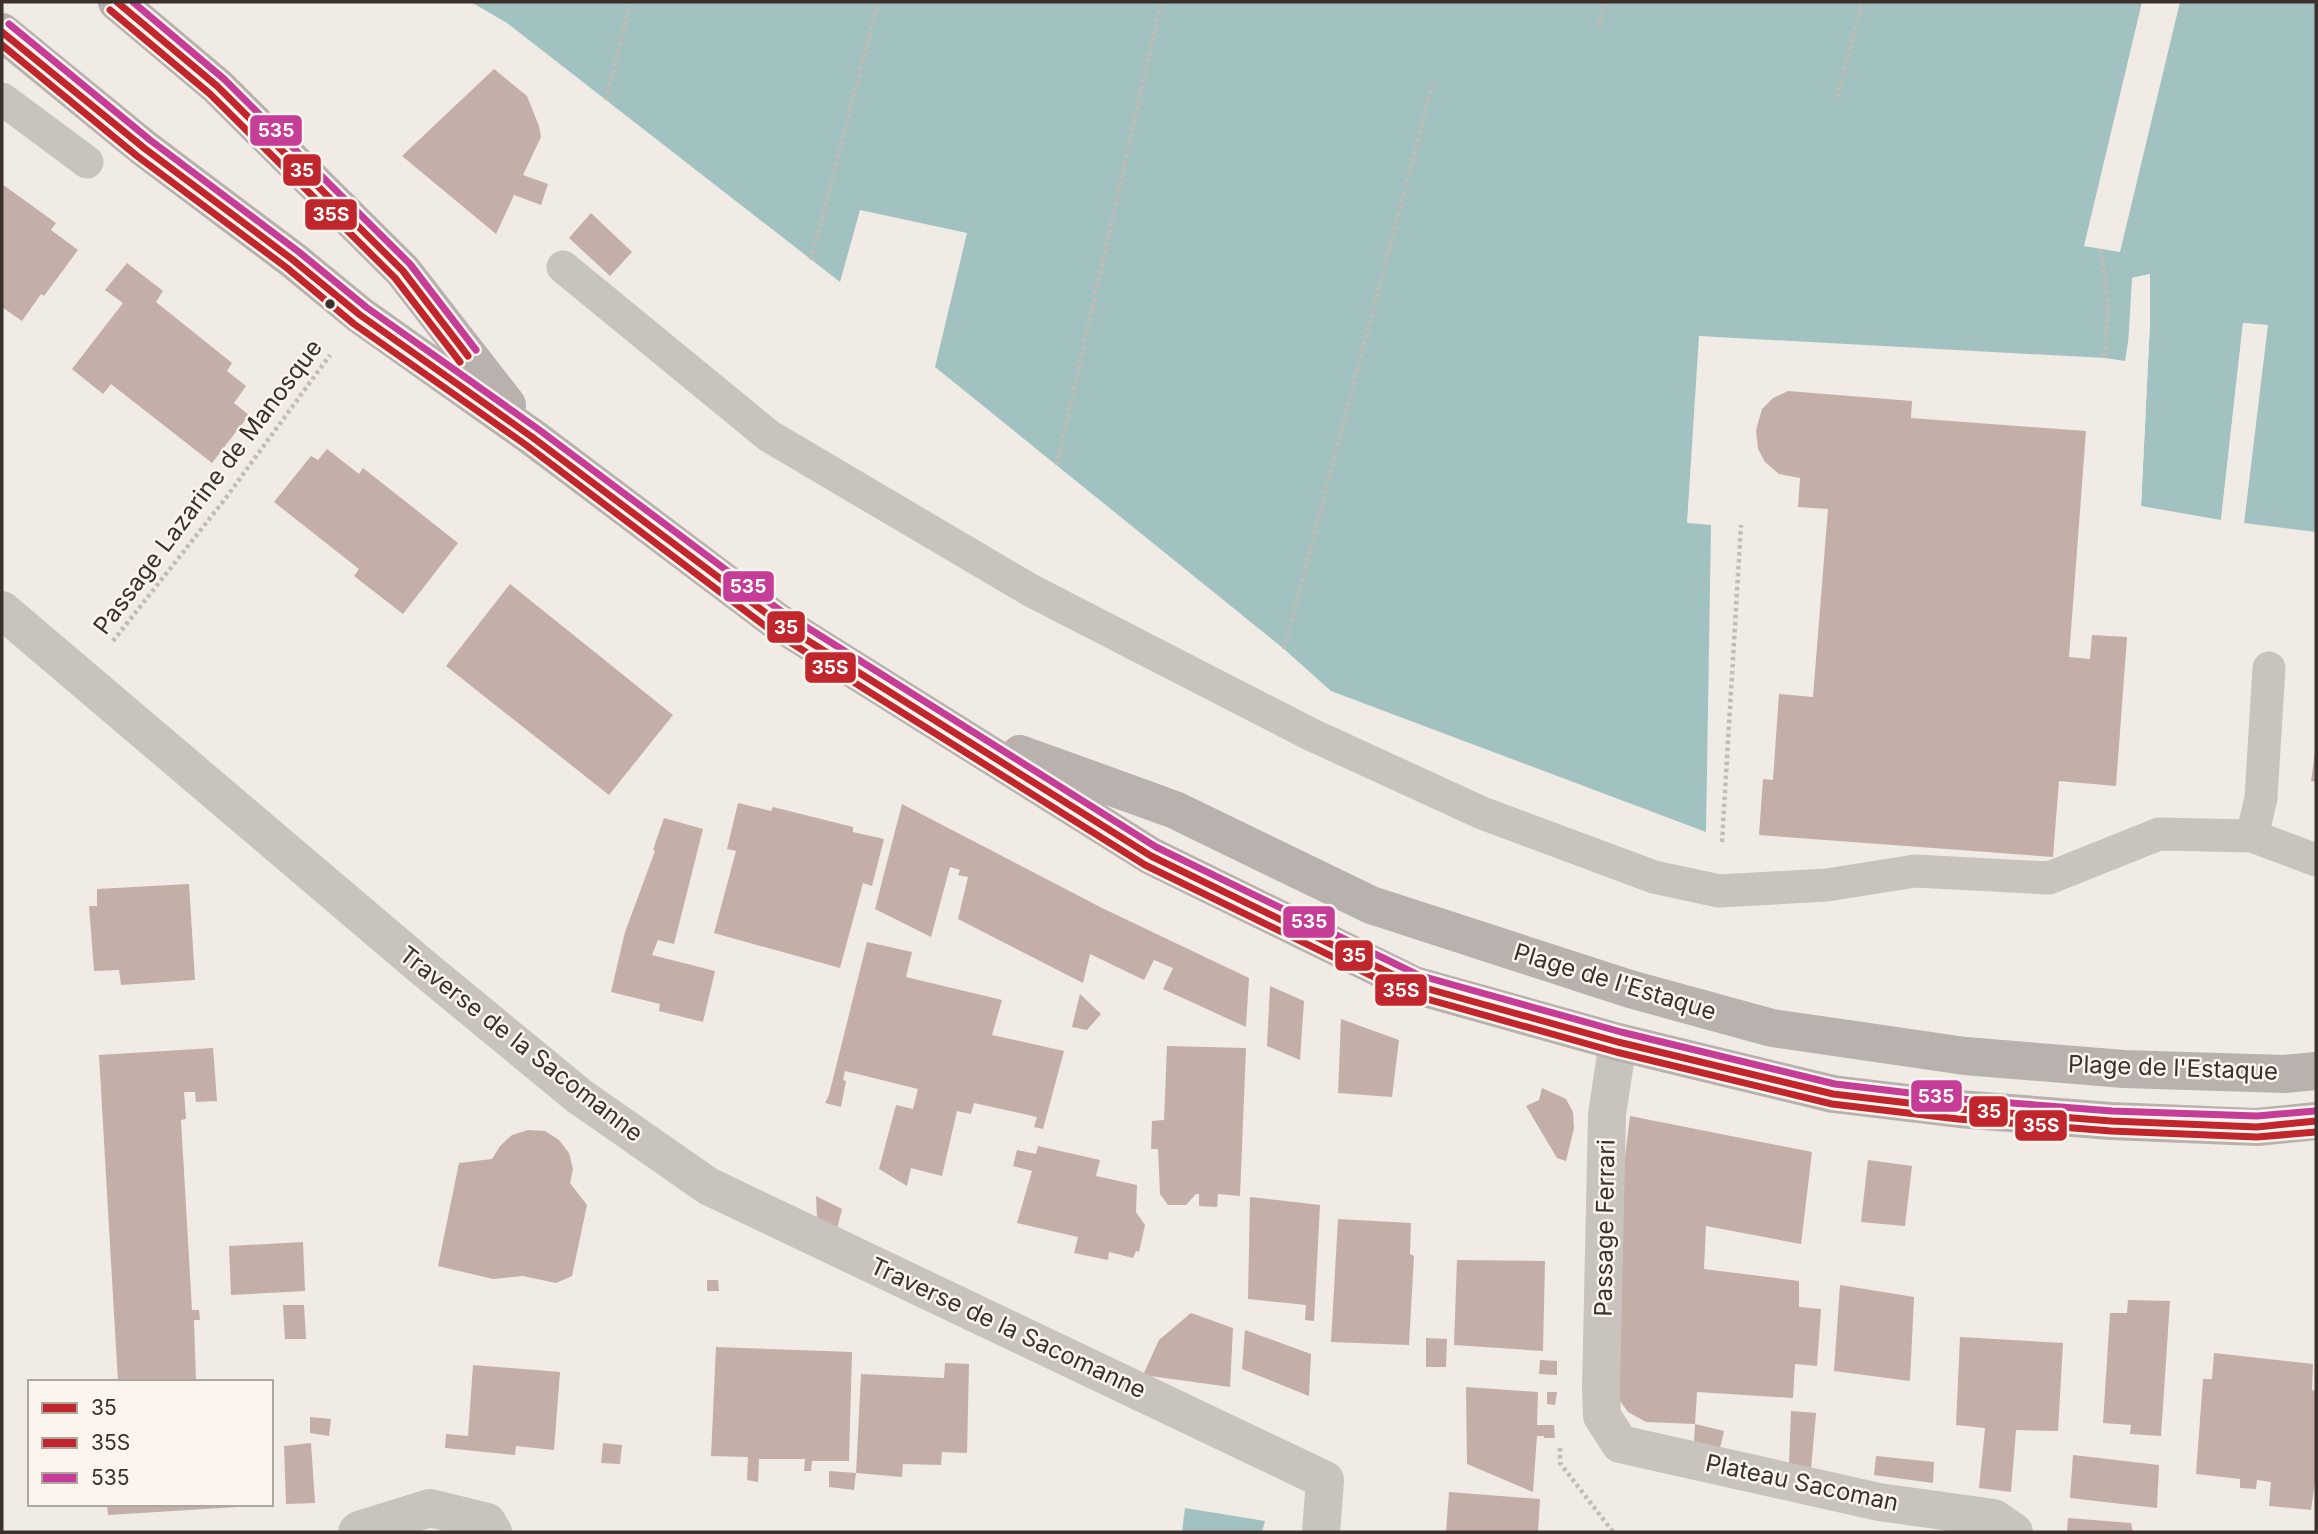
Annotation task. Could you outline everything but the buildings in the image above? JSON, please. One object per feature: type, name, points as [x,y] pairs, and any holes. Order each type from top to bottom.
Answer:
[{"type":"main road","name":"Plage de l'Estaque","points":[[117,2],[217,86],[403,271],[532,437]]},
{"type":"main road","name":"Plage de l'Estaque","points":[[2,32],[144,148],[293,260],[359,315],[532,437],[775,620],[953,729],[1151,856],[1414,985],[1618,1042],[1833,1094],[1959,1110],[2112,1121],[2244,1126],[2316,1121]]},
{"type":"main road","name":"Plage de l'Estaque","points":[[953,729],[1175,810],[1371,905],[1630,989],[1772,1028],[1965,1056],[2124,1069],[2284,1074],[2316,1071]]},
{"type":"main road","points":[[1618,1042],[1630,989]]},
{"type":"street","name":"Traverse de la Sacomanne","points":[[2,610],[421,966],[579,1096],[708,1186],[1325,1480],[1321,1532]]},
{"type":"street","name":"Passage Ferrari","points":[[1602,1416],[1607,1114],[1618,1042]]},
{"type":"street","name":"Plateau Sacoman","points":[[1602,1416],[1620,1444],[1880,1502],[1994,1518],[2014,1532]]},
{"type":"street","points":[[357,1532],[430,1508],[487,1522],[493,1532]]},
{"type":"lane","points":[[2,99],[87,162]]},
{"type":"lane","points":[[563,267],[769,436],[1030,590],[1310,734],[1482,813],[1654,877],[1719,891],[1827,885],[1915,871],[2049,878],[2159,834],[2252,836],[2316,860]]},
{"type":"lane","points":[[2252,836],[2261,799],[2269,668]]},
{"type":"path","points":[[606,100],[630,2]]},
{"type":"path","points":[[811,260],[877,2]]},
{"type":"path","points":[[1057,465],[1161,2]]},
{"type":"path","points":[[1599,26],[1604,2]]},
{"type":"path","points":[[1837,97],[1862,2]]},
{"type":"path","points":[[1284,649],[1433,82]]},
{"type":"path","points":[[2101,249],[2108,304],[2105,358]]},
{"type":"path","name":"Passage Lazarine de Manosque","points":[[83,679],[225,499],[359,315]]},
{"type":"path","points":[[1719,891],[1741,525]]},
{"type":"path","points":[[1560,1463],[1614,1532]]},
{"type":"water","points":[[471,2],[2142,2],[2084,246],[2120,252],[2180,2],[2316,2],[2316,532],[2244,523],[2267,325],[2243,323],[2221,520],[2141,506],[2150,274],[2132,278],[2132,318],[2125,361],[1699,336],[1687,523],[1711,525],[1706,832],[1331,691],[1284,649],[935,367],[967,233],[860,210],[840,282],[507,23]]},
{"type":"water","points":[[1185,1508],[1265,1521],[1262,1532],[1182,1532]]},
{"type":"pier","points":[[2150,274],[2141,506],[2137,505],[2147,322],[2146,279],[2135,281],[2135,319],[2127,363],[2132,278]]},
{"type":"pier","points":[[2243,323],[2268,325],[2244,523],[2240,522],[2264,328],[2246,327],[2225,520],[2221,520]]},
{"type":"transit line","name":"35","points":[[117,2],[217,86],[403,271],[468,356]]},
{"type":"transit line","name":"535","points":[[133,2],[224,79],[410,264],[476,350]]},
{"type":"transit line","name":"35S","points":[[110,10],[210,94],[395,278],[460,362]]},
{"type":"transit line","name":"535","points":[[9,24],[150,140],[299,252],[366,307],[538,429],[781,611],[1156,847],[1418,975],[1621,1032],[1835,1084],[1960,1099],[2112,1111],[2257,1116],[2315,1111]]},
{"type":"transit line","name":"35","points":[[2,32],[144,148],[293,260],[360,315],[532,437],[775,620],[1151,856],[1414,985],[1618,1042],[1833,1094],[1959,1109],[2111,1121],[2257,1127],[2316,1121]]},
{"type":"transit line","name":"35S","points":[[2,45],[137,156],[287,268],[354,324],[526,445],[769,629],[1145,865],[1409,994],[1616,1052],[1832,1104],[1958,1119],[2111,1131],[2257,1137],[2316,1132]]}]
